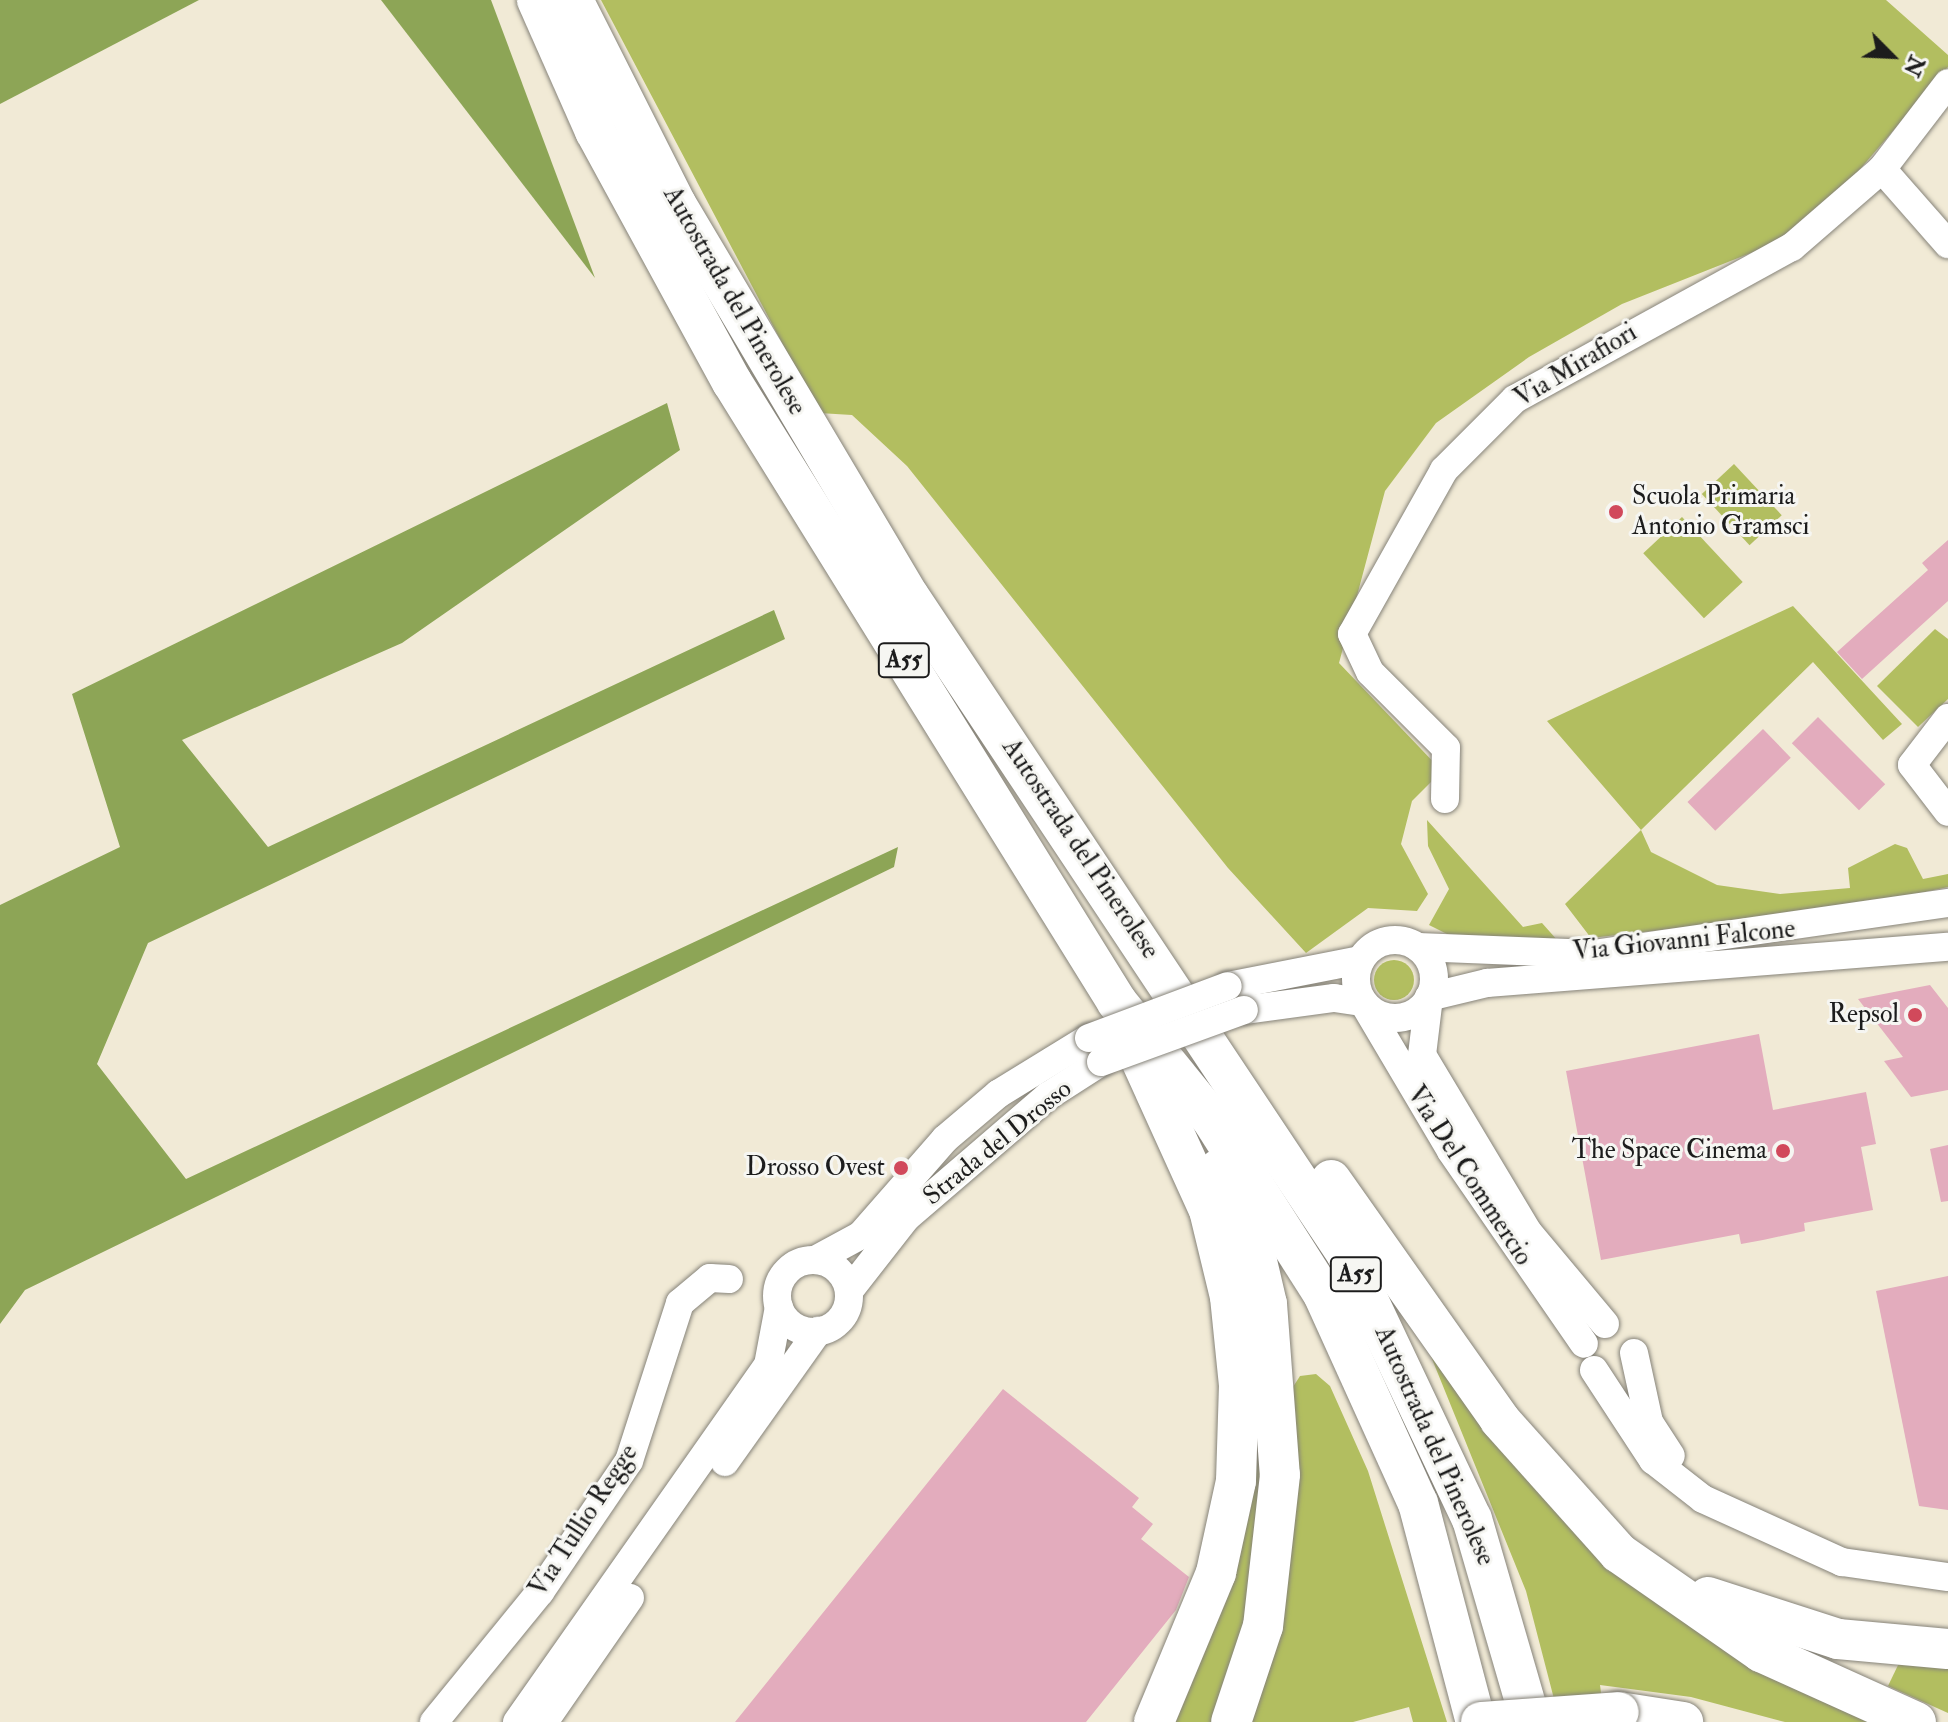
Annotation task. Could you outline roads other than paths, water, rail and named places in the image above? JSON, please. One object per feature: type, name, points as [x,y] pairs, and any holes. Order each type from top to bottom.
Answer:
[{"type":"highway","name":"Autostrada del Pinerolese","points":[[537,0],[595,131],[732,382],[1117,1002],[1219,1129],[1355,1357],[1437,1562],[1479,1722]]},
{"type":"highway","name":"Autostrada del Pinerolese","points":[[573,0],[627,114],[749,330],[909,596],[1094,868],[1346,1253],[1472,1519],[1531,1722]]},
{"type":"highway","points":[[1094,868],[1568,1502],[1619,1553],[1715,1624],[1810,1677],[1916,1722]]},
{"type":"highway","points":[[1117,1002],[1152,1094],[1197,1176],[1237,1343],[1239,1430],[1228,1524],[1202,1618],[1154,1722]]},
{"type":"highway","points":[[1117,1002],[1228,1186],[1267,1304],[1280,1514],[1263,1626],[1231,1722]]},
{"type":"highway","points":[[1568,1502],[1679,1582],[1744,1612],[1838,1639],[1948,1649]]},
{"type":"highway","points":[[1479,1722],[1619,1712],[1683,1722]]},
{"type":"street","name":"Via Mirafiori","points":[[1445,799],[1446,748],[1370,672],[1352,634],[1444,470],[1515,399],[1769,263],[1882,169],[1948,83]]},
{"type":"street","points":[[1882,169],[1948,244]]},
{"type":"street","points":[[1948,718],[1912,765],[1948,812]]},
{"type":"street","name":"Via Giovanni Falcone","points":[[1360,960],[1382,942],[1418,947],[1593,954],[1948,903]]},
{"type":"street","points":[[1418,947],[1433,970],[1429,997]]},
{"type":"street","name":"Via Giovanni Falcone","points":[[1363,1002],[1395,1018],[1429,997],[1487,983],[1948,947]]},
{"type":"street","points":[[1360,960],[1356,982],[1363,1002]]},
{"type":"street","name":"Strada del Drosso","points":[[815,1260],[861,1235],[917,1168],[998,1094],[1228,986],[1360,960]]},
{"type":"street","name":"Via Del Commercio","points":[[1429,997],[1422,1032],[1428,1066],[1536,1243],[1605,1324]]},
{"type":"street","name":"Strada del Drosso","points":[[849,1291],[906,1218],[1048,1096],[1095,1050],[1244,1010],[1334,998],[1363,1002]]},
{"type":"street","name":"Via Del Commercio","points":[[1363,1002],[1451,1151],[1584,1344]]},
{"type":"street","points":[[517,1722],[768,1365],[783,1277],[815,1260],[840,1272],[849,1291],[845,1313],[818,1331],[544,1722]]},
{"type":"street","name":"Via Tullio Regge","points":[[434,1722],[540,1592],[629,1461],[680,1303],[710,1278],[729,1279]]},
{"type":"street","points":[[779,1307],[798,1329],[818,1331]]},
{"type":"street","points":[[1759,1527],[1678,1464],[1655,1435],[1628,1332],[1605,1324],[1584,1344],[1594,1370],[1653,1460],[1693,1493],[1759,1527],[1842,1562],[1948,1577]]},
{"type":"street","points":[[1594,1370],[1619,1372],[1634,1353]]},
{"type":"place","name":"Scuola Primaria Antonio Gramsci","points":[[1616,512]]},
{"type":"place","name":"Repsol","points":[[1915,1015]]},
{"type":"place","name":"The Space Cinema","points":[[1783,1151]]},
{"type":"place","name":"Drosso Ovest","points":[[901,1168]]}]
